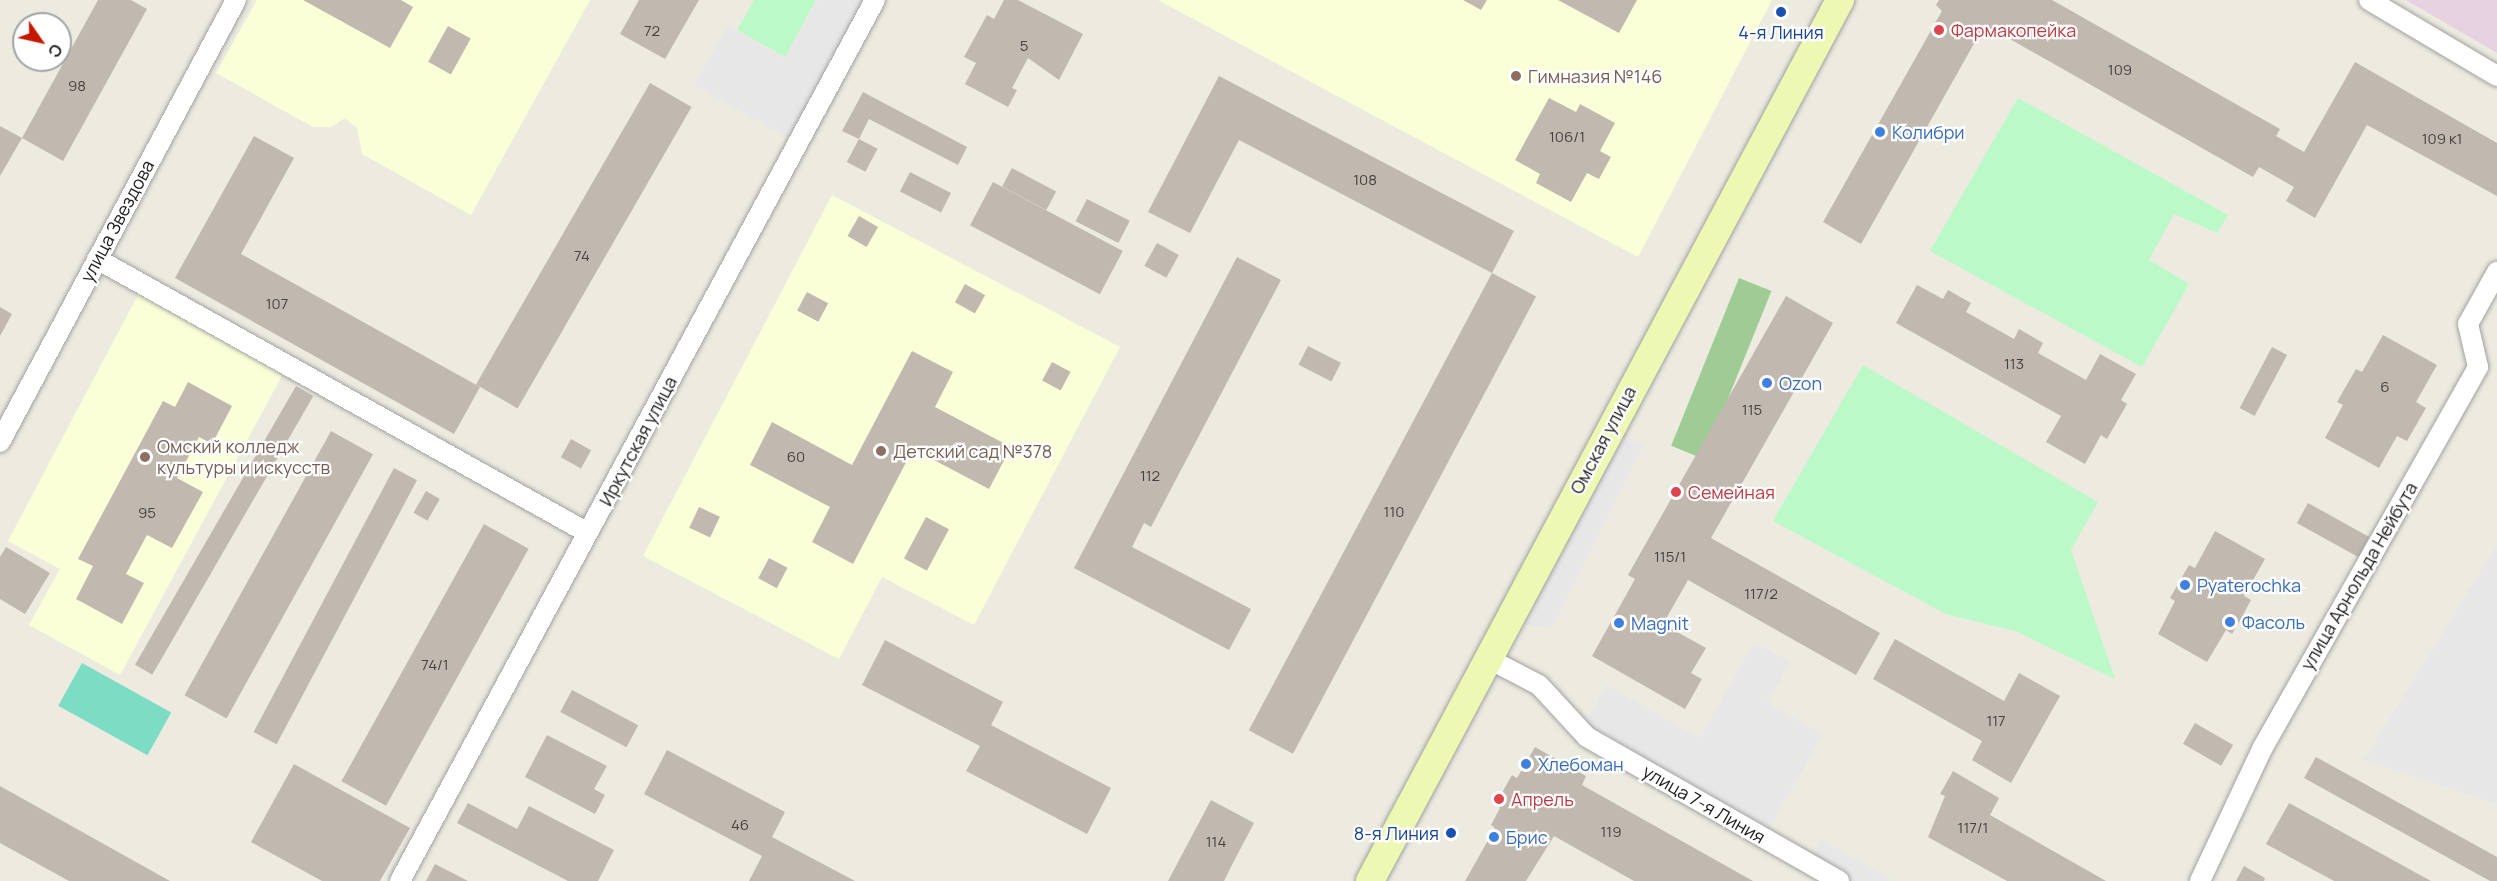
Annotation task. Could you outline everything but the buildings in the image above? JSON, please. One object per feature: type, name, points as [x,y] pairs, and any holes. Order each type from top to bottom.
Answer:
[{"type":"main road","name":"Омская улица","points":[[1370,881],[1840,0]]},
{"type":"street","name":"улица Звездова","points":[[0,442],[236,0]]},
{"type":"street","name":"Иркутская улица","points":[[400,881],[875,0]]},
{"type":"street","points":[[2368,0],[2497,76]]},
{"type":"street","points":[[97,259],[588,533]]},
{"type":"street","name":"улица Арнольда Нейбута","points":[[2200,881],[2262,748],[2478,367],[2468,324],[2497,272]]},
{"type":"street","name":"улица 7-я Линия","points":[[1488,659],[1546,691],[1587,737],[1839,881]]},
{"type":"shaded area","points":[[257,0],[590,0],[471,215],[362,154],[357,128],[345,118],[331,127],[313,127],[216,73]]},
{"type":"shaded area","points":[[754,0],[816,0],[785,57],[737,30]]},
{"type":"shaded area","points":[[817,0],[872,0],[796,142],[694,85],[728,26],[785,58]]},
{"type":"shaded area","name":"Гимназия №146","points":[[1158,0],[1772,0],[1638,257]]},
{"type":"shaded area","points":[[2406,0],[2497,0],[2497,53]]},
{"type":"shaded area","points":[[2018,98],[2228,215],[2217,233],[2174,214],[2149,260],[2189,284],[2142,367],[1930,251]]},
{"type":"shaded area","name":"Детский сад №378","points":[[832,195],[1120,347],[974,625],[882,577],[839,659],[643,556]]},
{"type":"shaded area","name":"Омский колледж культуры и искусств","points":[[139,293],[284,372],[120,675],[29,625],[60,569],[8,541]]},
{"type":"shaded area","points":[[1863,365],[2098,502],[2071,550],[2115,679],[2015,631],[1946,614],[1773,521]]},
{"type":"shaded area","points":[[1623,436],[1644,444],[1552,628],[1525,625]]},
{"type":"shaded area","points":[[2497,545],[2497,804],[2364,760]]},
{"type":"shaded area","points":[[1754,642],[1790,662],[1767,703],[1823,734],[1770,828],[1585,723],[1606,685],[1700,738]]},
{"type":"shaded area","points":[[1820,839],[1894,881],[1846,881],[1808,860]]},
{"type":"green space","points":[[1739,278],[1771,291],[1704,459],[1671,446]]},
{"type":"green space","points":[[82,663],[171,712],[147,755],[58,706]]},
{"type":"place","name":"4-я Линия","points":[[1781,12]]},
{"type":"place","name":"Фармакопейка","points":[[1939,30]]},
{"type":"place","name":"Гимназия №146","points":[[1516,76]]},
{"type":"place","name":"Колибри","points":[[1880,132]]},
{"type":"place","name":"Ozon","points":[[1767,383]]},
{"type":"place","name":"Детский сад №378","points":[[881,451]]},
{"type":"place","name":"Омский колледж культуры и искусств","points":[[145,457]]},
{"type":"place","name":"Семейная","points":[[1676,492]]},
{"type":"place","name":"Pyaterochka","points":[[2185,585]]},
{"type":"place","name":"Фасоль","points":[[2230,622]]},
{"type":"place","name":"Magnit","points":[[1619,623]]},
{"type":"place","name":"Хлебоман","points":[[1526,764]]},
{"type":"place","name":"Апрель","points":[[1499,799]]},
{"type":"place","name":"8-я Линия","points":[[1451,833]]},
{"type":"place","name":"Брис","points":[[1494,837]]}]
